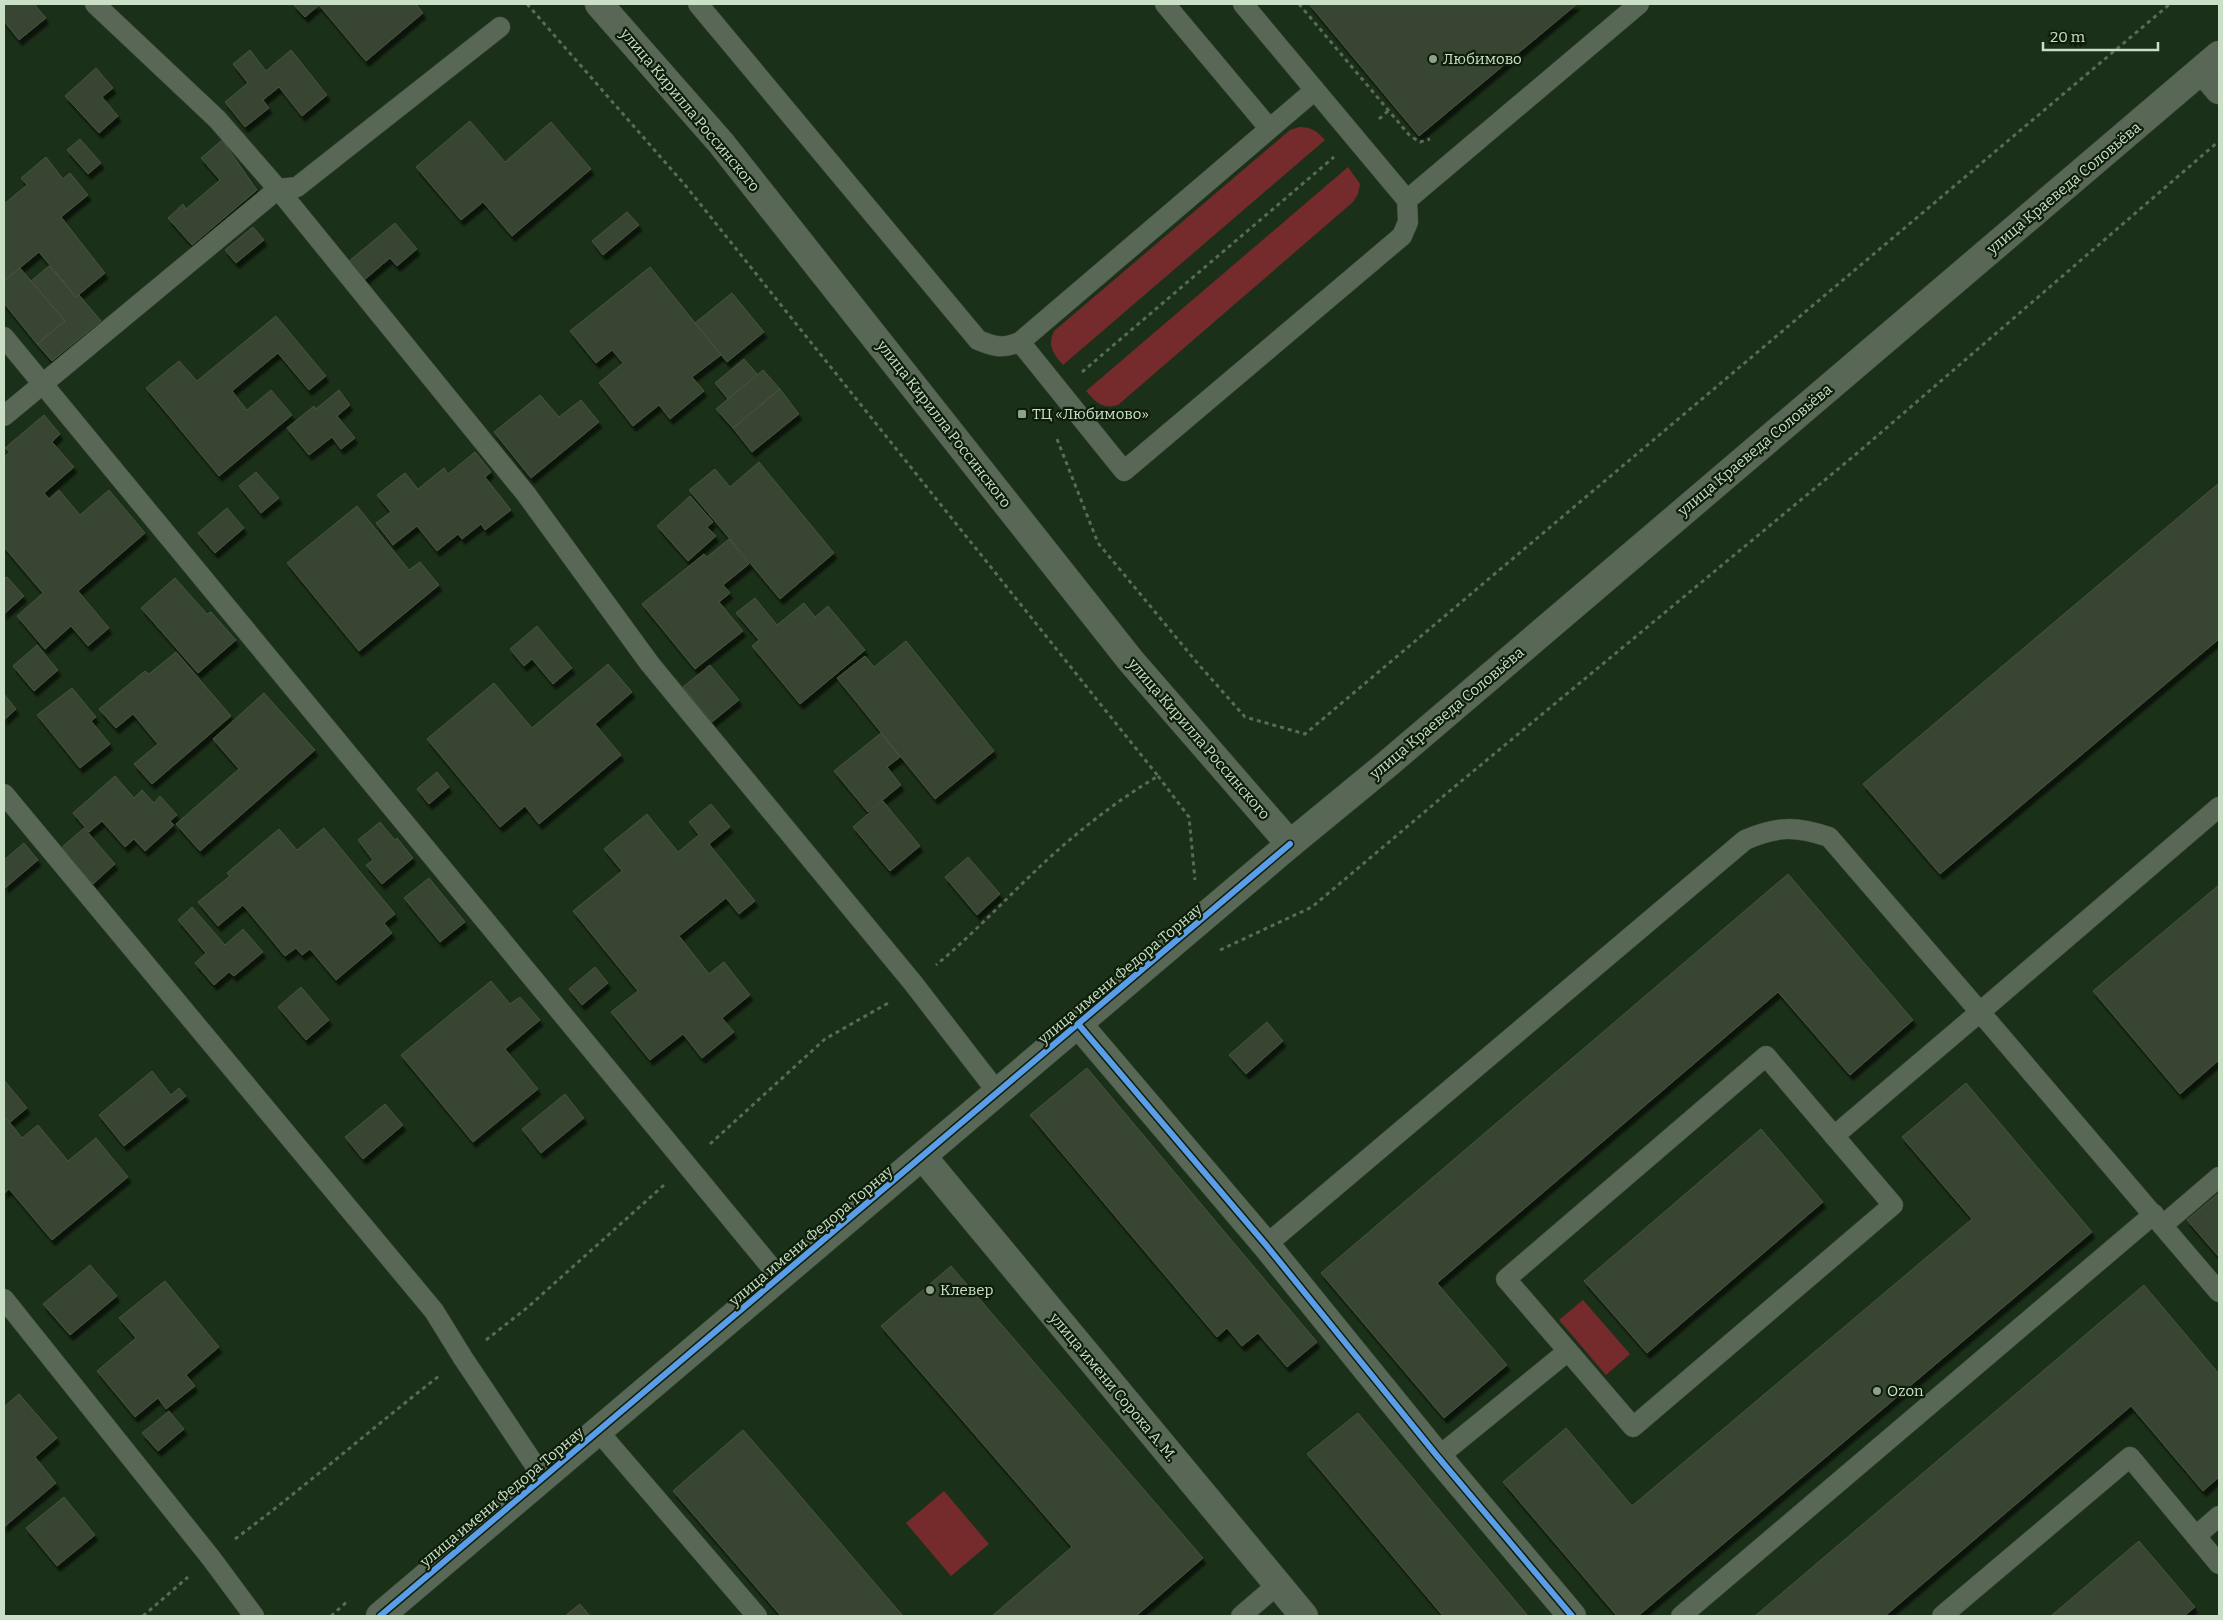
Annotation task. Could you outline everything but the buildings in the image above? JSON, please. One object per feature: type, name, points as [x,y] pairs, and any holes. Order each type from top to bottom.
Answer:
[{"type":"street","name":"улица Кирилла Россинского","points":[[599,4],[721,143],[1132,661],[1290,844]]},
{"type":"street","name":"улица Краеведа Соловьёва","points":[[1257,873],[2214,71]]},
{"type":"street","name":"улица имени Федора Торнау","points":[[380,1616],[1257,873]]},
{"type":"street","points":[[1079,1025],[1266,1245],[1438,1457],[1572,1616]]},
{"type":"street","name":"улица имени Сорока А. М.","points":[[922,1158],[1304,1616]]},
{"type":"lane","points":[[96,4],[217,118],[278,189],[526,494],[650,664],[913,984],[998,1093]]},
{"type":"lane","points":[[698,4],[978,340],[992,346],[1006,348],[1020,342],[1315,90]]},
{"type":"lane","points":[[1166,4],[1269,128]]},
{"type":"lane","points":[[1020,342],[1124,471],[1402,236],[1408,222],[1407,200],[1243,4]]},
{"type":"lane","points":[[1407,200],[1639,4]]},
{"type":"lane","points":[[4,416],[278,189],[298,187],[500,27]]},
{"type":"lane","points":[[4,337],[780,1278]]},
{"type":"lane","points":[[4,794],[434,1311],[544,1479]]},
{"type":"lane","points":[[1834,1136],[2219,807]]},
{"type":"lane","points":[[1266,1245],[1745,840],[1768,830],[1803,829],[1829,837],[2219,1292]]},
{"type":"lane","points":[[1766,1056],[1893,1205],[1633,1427],[1568,1352],[1506,1278],[1766,1056]]},
{"type":"lane","points":[[1681,1616],[2158,1219],[2219,1177]]},
{"type":"lane","points":[[4,1299],[205,1550],[254,1616]]},
{"type":"lane","points":[[1438,1457],[1568,1352]]},
{"type":"lane","points":[[599,1432],[757,1616]]},
{"type":"lane","points":[[1942,1616],[2130,1457],[2219,1564]]},
{"type":"lane","points":[[2196,1536],[2219,1516]]},
{"type":"lane","points":[[1242,1616],[1277,1585]]},
{"type":"path","points":[[527,4],[685,186],[1121,731]]},
{"type":"path","points":[[1299,4],[1410,136],[1420,142],[1433,138]]},
{"type":"path","points":[[1054,432],[1098,543],[1193,658],[1245,718],[1304,734],[2170,4]]},
{"type":"path","points":[[1211,954],[1312,908],[1447,793],[1855,455],[2219,142]]},
{"type":"path","points":[[1075,377],[1338,154]]},
{"type":"path","points":[[1158,776],[1190,817],[1195,880],[1188,886]]},
{"type":"shaded area","points":[[1299,127],[1314,130],[1325,140],[1063,365],[1052,349],[1051,341],[1054,331],[1290,130]]},
{"type":"shaded area","points":[[1348,167],[1360,184],[1358,194],[1353,202],[1118,405],[1103,406],[1096,402],[1086,391]]},
{"type":"shaded area","points":[[1583,1300],[1630,1354],[1606,1375],[1559,1320]]},
{"type":"shaded area","points":[[944,1491],[989,1544],[951,1576],[906,1523]]},
{"type":"cycle path","points":[[380,1616],[1290,844]]},
{"type":"cycle path","points":[[1079,1025],[1266,1245],[1438,1457],[1572,1616]]},
{"type":"place","name":"Любимово","points":[[1433,59]]},
{"type":"place","name":"ТЦ «Любимово»","points":[[1022,414]]},
{"type":"place","name":"Клевер","points":[[930,1290]]},
{"type":"place","name":"Ozon","points":[[1877,1391]]}]
